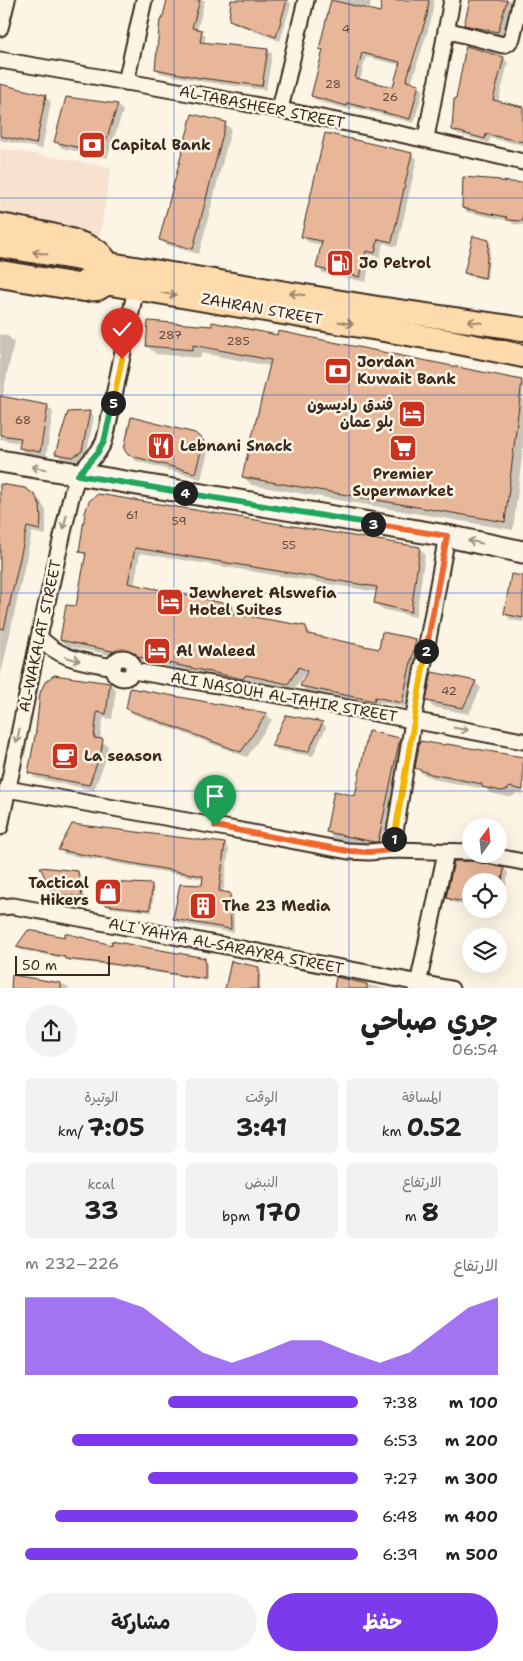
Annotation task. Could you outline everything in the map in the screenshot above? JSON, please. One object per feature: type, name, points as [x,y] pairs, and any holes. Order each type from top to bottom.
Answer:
[{"type":"highway","points":[[0,227],[51,238],[95,252],[105,273],[97,287],[84,288],[0,274]]},
{"type":"main road","name":"ZAHRAN STREET","points":[[0,246],[105,273],[136,288],[449,341],[523,356]]},
{"type":"main road","name":"ZAHRAN STREET","points":[[0,264],[105,273],[378,308],[523,329]]},
{"type":"street","points":[[0,28],[7,0]]},
{"type":"street","points":[[126,82],[144,0]]},
{"type":"street","points":[[280,109],[306,0]]},
{"type":"street","points":[[426,138],[452,0]]},
{"type":"street","points":[[446,30],[503,45],[506,44],[512,38],[521,0]]},
{"type":"street","name":"AL-TABASHEER STREET","points":[[0,60],[280,109],[426,138],[523,162]]},
{"type":"street","points":[[78,475],[98,452],[106,436],[136,288]]},
{"type":"street","points":[[0,461],[447,536],[523,552]]},
{"type":"street","name":"AL-WAKALAT STREET","points":[[0,827],[39,637],[78,475]]},
{"type":"street","points":[[392,850],[413,721],[447,536]]},
{"type":"street","name":"ALI NASOUH AL-TAHIR STREET","points":[[39,637],[65,657],[113,666],[114,674],[121,678],[128,677],[133,670],[523,741]]},
{"type":"street","points":[[7,789],[348,851],[462,852]]},
{"type":"street","points":[[417,985],[446,852]]},
{"type":"street","points":[[508,859],[523,862]]},
{"type":"street","name":"ALI YAHYA AL-SARAYRA STREET","points":[[0,907],[13,906],[417,985],[451,988]]},
{"type":"shaded area","points":[[0,148],[111,167],[100,235],[0,216]]},
{"type":"building","points":[[167,0],[200,0],[192,28],[202,30],[200,42],[268,49],[262,86],[200,78],[155,69],[160,20],[162,20]]},
{"type":"building","points":[[231,0],[287,0],[276,37],[229,20]]},
{"type":"building","points":[[331,0],[380,12],[382,0],[429,0],[427,15],[406,81],[419,84],[410,119],[347,103],[347,106],[311,96],[323,50],[319,49]],"holes":[[[362,53],[400,62],[393,87],[355,78]]]},
{"type":"building","points":[[470,0],[507,0],[498,32],[464,25]]},
{"type":"building","points":[[466,46],[504,57],[493,100],[523,107],[523,142],[486,134],[485,139],[452,130],[454,99],[456,99]]},
{"type":"building","points":[[0,84],[46,95],[36,144],[0,136]]},
{"type":"building","points":[[66,97],[118,104],[102,153],[54,142]]},
{"type":"building","points":[[192,114],[226,122],[193,249],[159,240]]},
{"type":"building","points":[[325,133],[412,153],[392,242],[378,239],[375,253],[366,251],[360,277],[316,268],[322,241],[301,237]]},
{"type":"building","points":[[463,177],[523,183],[523,221],[507,220],[507,217],[462,208]]},
{"type":"building","points":[[473,236],[489,240],[485,278],[464,273]]},
{"type":"building","points":[[148,321],[212,326],[212,322],[277,335],[278,331],[522,380],[505,522],[242,477],[271,360],[193,345],[193,350],[146,346]]},
{"type":"building","points":[[0,396],[48,405],[40,452],[19,448],[21,438],[0,435]]},
{"type":"building","points":[[90,411],[82,451],[73,457],[55,454],[68,412]]},
{"type":"building","points":[[131,417],[195,433],[204,441],[195,473],[128,455],[124,449]]},
{"type":"building","points":[[0,484],[25,488],[35,495],[40,505],[41,520],[40,530],[27,527],[4,629],[0,628]]},
{"type":"building","points":[[98,494],[420,547],[411,612],[374,603],[377,587],[135,548],[128,583],[232,605],[230,613],[306,626],[308,634],[379,649],[382,632],[416,639],[402,703],[375,697],[374,701],[300,686],[307,671],[299,667],[288,684],[246,675],[243,679],[60,640],[66,605],[76,606],[86,553],[79,552],[85,513],[89,501]]},
{"type":"building","points":[[511,574],[523,576],[523,618],[504,614]]},
{"type":"building","points":[[432,672],[476,681],[463,708],[426,701]]},
{"type":"building","points":[[54,675],[110,683],[106,714],[97,712],[94,738],[103,739],[101,752],[89,785],[28,773],[36,731],[40,693],[45,682]]},
{"type":"building","points":[[130,688],[267,713],[241,752],[126,709]]},
{"type":"building","points":[[286,715],[323,722],[308,752],[271,746]]},
{"type":"building","points":[[368,731],[400,738],[378,842],[326,832],[334,791],[355,796]]},
{"type":"building","points":[[420,741],[523,757],[523,790],[510,787],[507,790],[501,791],[482,787],[482,784],[431,774],[415,768]]},
{"type":"building","points":[[72,824],[225,843],[219,891],[230,893],[231,929],[173,919],[180,884],[202,885],[203,876],[58,850]]},
{"type":"building","points":[[454,861],[481,863],[504,868],[503,873],[462,873],[462,902],[446,898]]},
{"type":"building","points":[[40,867],[78,871],[82,897],[53,894]]},
{"type":"building","points":[[107,882],[152,884],[150,910],[106,905]]},
{"type":"building","points":[[28,930],[65,937],[65,933],[112,945],[111,941],[205,958],[205,979],[113,964],[65,959],[65,957],[16,947]]},
{"type":"building","points":[[231,961],[259,967],[258,988],[225,988]]},
{"type":"building","points":[[12,975],[61,983],[61,988],[11,988]]},
{"type":"building","points":[[336,977],[367,984],[367,988],[334,988]]},
{"type":"place","name":"Capital Bank","points":[[92,145]]},
{"type":"place","name":"Jo Petrol","points":[[340,263]]},
{"type":"place","name":"Jordan Kuwait Bank","points":[[338,371]]},
{"type":"place","name":"فندق راديسون بلو عمان","points":[[412,414]]},
{"type":"place","name":"Lebnani Snack","points":[[161,446]]},
{"type":"place","name":"Premier Supermarket","points":[[403,448]]},
{"type":"place","name":"Jewheret Alswefia Hotel Suites","points":[[170,602]]},
{"type":"place","name":"Al Waleed","points":[[157,651]]},
{"type":"place","name":"La season","points":[[65,756]]},
{"type":"place","name":"Tactical Hikers","points":[[108,892]]},
{"type":"place","name":"The 23 Media","points":[[203,906]]},
{"type":"route","points":[[122,359],[104,442],[78,475],[447,536],[413,721],[392,850],[379,852],[348,851],[215,826]]}]
